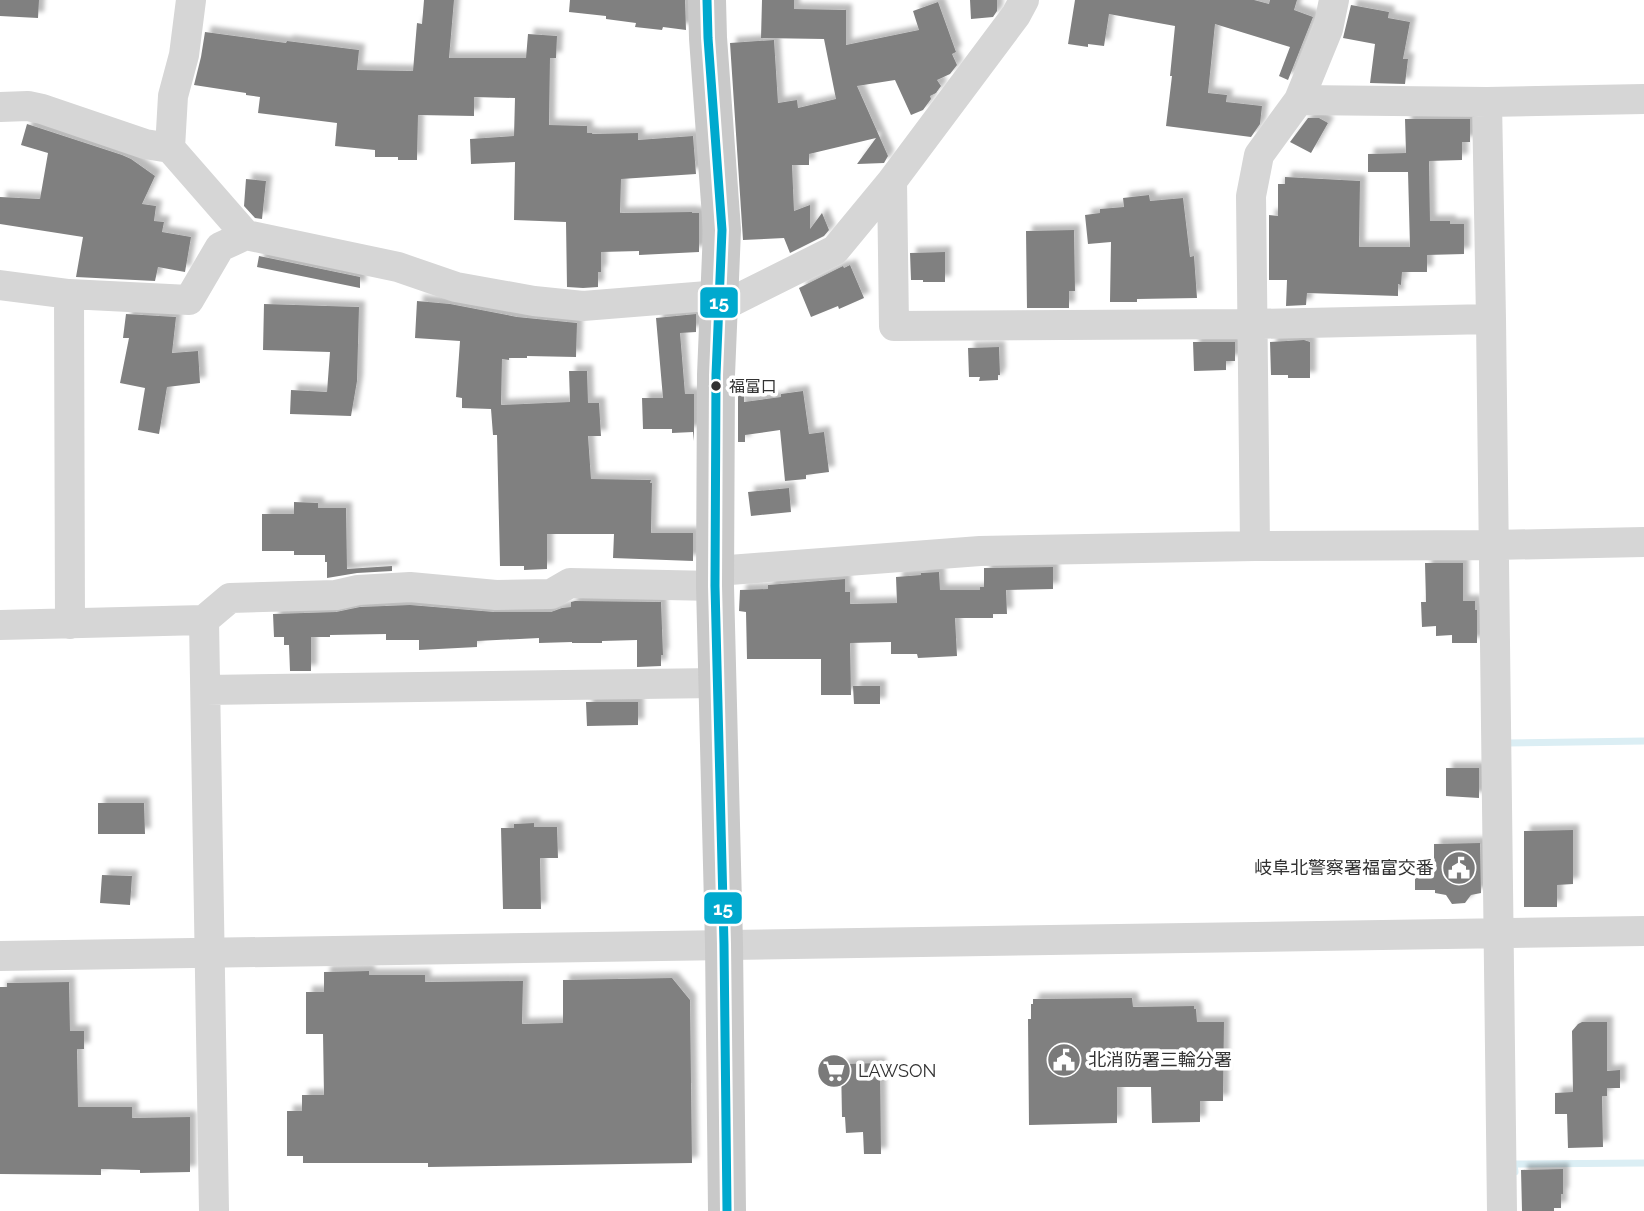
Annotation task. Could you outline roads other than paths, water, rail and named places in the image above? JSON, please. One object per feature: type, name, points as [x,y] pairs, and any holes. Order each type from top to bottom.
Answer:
[{"type":"main road","points":[[707,0],[722,230],[716,388],[715,579],[727,1211]]},
{"type":"street","points":[[170,148],[173,96],[184,55],[191,0]]},
{"type":"street","points":[[0,285],[69,294],[190,300],[220,247],[246,235],[398,267],[456,287],[534,301],[583,306],[720,301],[835,250],[892,181],[1016,15],[1024,0]]},
{"type":"street","points":[[1255,546],[1251,195],[1259,155],[1299,100],[1328,29],[1334,0]]},
{"type":"street","points":[[1299,100],[1487,102],[1644,99]]},
{"type":"street","points":[[1487,102],[1502,1211]]},
{"type":"street","points":[[0,107],[29,106],[42,109],[145,144],[170,148],[246,235]]},
{"type":"street","points":[[892,181],[894,326],[1253,324],[1491,319]]},
{"type":"street","points":[[69,294],[71,624]]},
{"type":"street","points":[[0,625],[204,620],[230,598],[336,595],[358,590],[410,587],[496,595],[551,594],[570,583],[715,579],[980,551],[1644,542]]},
{"type":"street","points":[[204,620],[214,1211]]},
{"type":"street","points":[[206,690],[717,683]]},
{"type":"street","points":[[0,956],[1644,931]]},
{"type":"waterway","points":[[1507,747],[1507,743],[1644,741]]},
{"type":"waterway","points":[[1515,1172],[1514,1164],[1644,1163]]},
{"type":"place","name":"福富口","points":[[716,386]]},
{"type":"place","name":"岐阜北警察署福富交番","points":[[1459,868]]},
{"type":"place","name":"北消防署三輪分署","points":[[1064,1060]]},
{"type":"place","name":"LAWSON","points":[[834,1071]]}]
